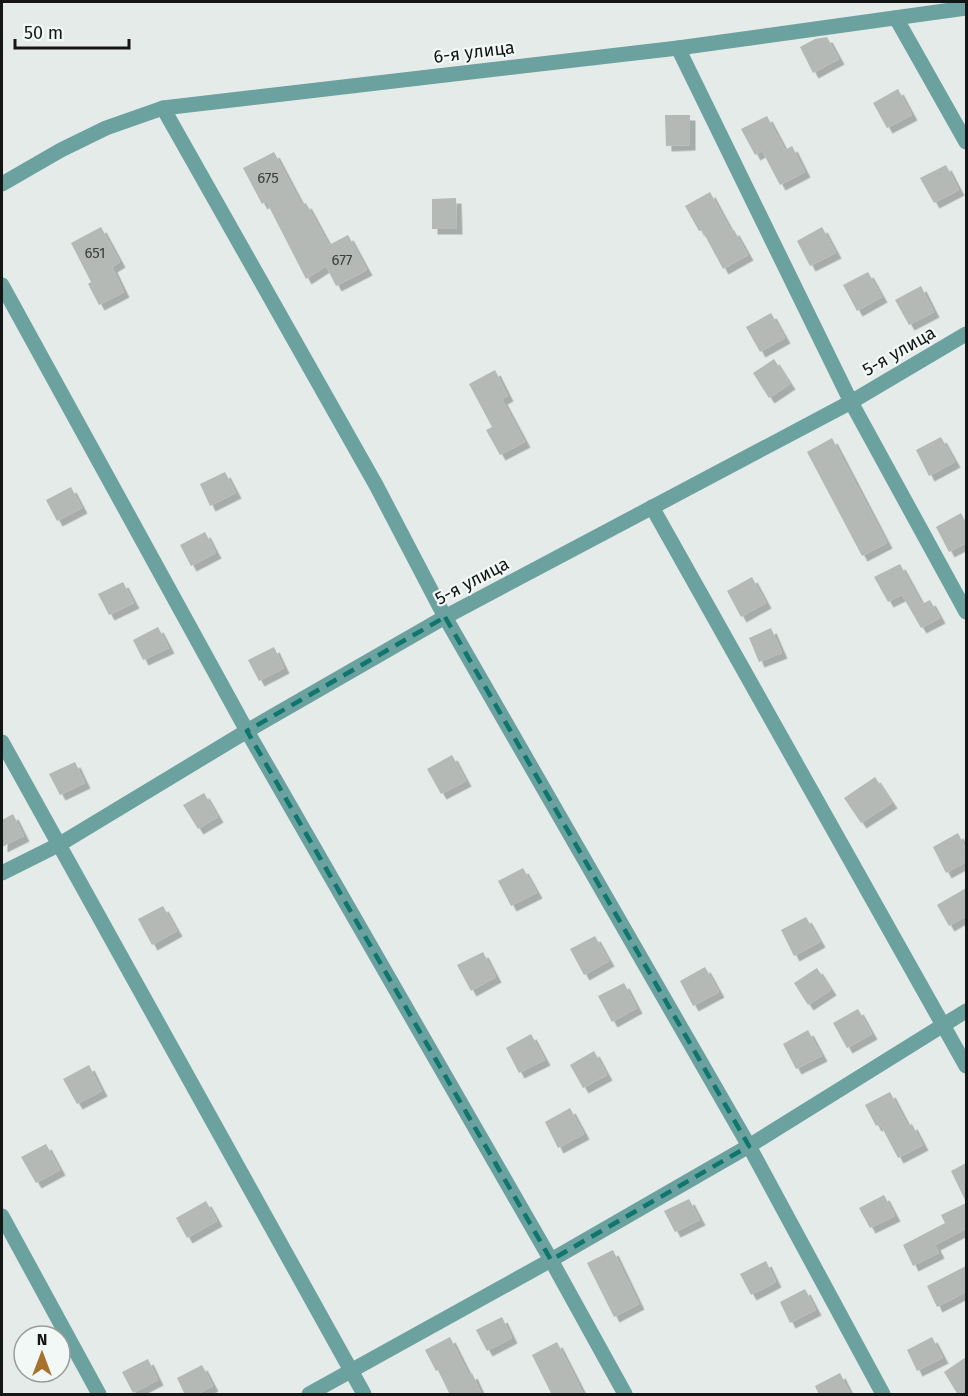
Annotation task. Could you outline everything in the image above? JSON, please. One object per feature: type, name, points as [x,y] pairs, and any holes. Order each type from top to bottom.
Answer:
[{"type":"street","name":"6-я улица","points":[[2,184],[61,150],[106,128],[163,108],[678,48],[966,8]]},
{"type":"street","points":[[896,18],[966,142]]},
{"type":"street","points":[[678,48],[851,402],[966,612]]},
{"type":"street","points":[[163,108],[376,485],[445,617],[749,1146],[883,1395]]},
{"type":"street","points":[[2,285],[247,731],[551,1260],[625,1395]]},
{"type":"street","name":"5-я улица","points":[[2,873],[60,844],[247,731],[445,617],[851,402],[966,334]]},
{"type":"street","points":[[652,507],[944,1023],[966,1066]]},
{"type":"street","points":[[2,742],[364,1395]]},
{"type":"street","points":[[309,1395],[749,1146],[966,1011]]},
{"type":"street","points":[[2,1216],[99,1395]]},
{"type":"highlighted area","points":[[445,617],[749,1146],[551,1260],[247,731]]},
{"type":"building","points":[[827,37],[839,59],[813,73],[800,47],[815,39]]},
{"type":"building","points":[[898,89],[912,115],[887,128],[873,103]]},
{"type":"building","points":[[665,115],[690,115],[690,145],[666,146]]},
{"type":"building","points":[[767,116],[785,150],[792,146],[805,172],[780,185],[762,151],[755,155],[741,129]]},
{"type":"building","points":[[274,152],[302,205],[306,203],[329,245],[348,235],[367,270],[336,286],[326,266],[306,279],[266,201],[262,204],[243,168]]},
{"type":"building","points":[[946,165],[959,190],[934,203],[920,178]]},
{"type":"building","points":[[710,192],[731,231],[734,230],[748,255],[723,269],[702,230],[699,231],[685,206]]},
{"type":"building","points":[[456,198],[457,229],[432,229],[432,199]]},
{"type":"building","points":[[101,227],[120,262],[112,267],[124,292],[99,305],[88,284],[91,282],[71,243]]},
{"type":"building","points":[[822,227],[836,253],[810,266],[797,241]]},
{"type":"building","points":[[868,272],[882,297],[857,311],[843,285]]},
{"type":"building","points":[[921,286],[934,312],[909,325],[895,300]]},
{"type":"building","points":[[771,313],[785,338],[760,352],[746,327]]},
{"type":"building","points":[[774,359],[790,384],[769,398],[753,373]]},
{"type":"building","points":[[495,370],[508,396],[502,399],[525,442],[500,455],[486,430],[492,427],[469,384]]},
{"type":"building","points":[[941,437],[955,462],[929,476],[916,450]]},
{"type":"building","points":[[832,438],[887,543],[862,556],[807,452]]},
{"type":"building","points":[[225,472],[236,493],[210,506],[200,484]]},
{"type":"building","points":[[71,487],[82,508],[57,521],[46,500]]},
{"type":"building","points":[[961,513],[966,523],[966,543],[949,552],[936,527]]},
{"type":"building","points":[[205,532],[216,553],[191,566],[180,545]]},
{"type":"building","points":[[900,564],[922,604],[930,600],[940,618],[921,628],[902,595],[888,602],[874,577]]},
{"type":"building","points":[[752,577],[766,603],[741,617],[727,591]]},
{"type":"building","points":[[123,582],[134,603],[109,615],[98,594]]},
{"type":"building","points":[[158,627],[169,648],[143,660],[133,640]]},
{"type":"building","points":[[771,628],[782,653],[759,662],[749,638]]},
{"type":"building","points":[[274,647],[284,668],[259,681],[248,660]]},
{"type":"building","points":[[452,755],[466,781],[441,794],[427,769]]},
{"type":"building","points":[[75,762],[85,783],[60,795],[49,774]]},
{"type":"building","points":[[875,777],[892,803],[861,823],[844,798]]},
{"type":"building","points":[[204,793],[218,817],[198,829],[183,805]]},
{"type":"building","points":[[13,814],[24,836],[2,847],[2,820]]},
{"type":"building","points":[[958,833],[966,849],[966,862],[946,873],[933,847]]},
{"type":"building","points":[[523,868],[537,893],[511,906],[498,881]]},
{"type":"building","points":[[966,888],[966,916],[949,926],[937,905]]},
{"type":"building","points":[[163,906],[177,931],[152,945],[138,919]]},
{"type":"building","points":[[806,917],[820,942],[794,956],[781,930]]},
{"type":"building","points":[[595,936],[609,961],[584,975],[570,949]]},
{"type":"building","points":[[483,952],[496,977],[471,991],[457,965]]},
{"type":"building","points":[[705,967],[719,992],[693,1006],[680,981]]},
{"type":"building","points":[[817,968],[831,990],[808,1005],[794,983]]},
{"type":"building","points":[[624,983],[637,1008],[612,1022],[598,996]]},
{"type":"building","points":[[858,1009],[872,1034],[847,1048],[833,1023]]},
{"type":"building","points":[[808,1030],[822,1056],[796,1069],[783,1044]]},
{"type":"building","points":[[531,1034],[545,1060],[519,1073],[506,1048]]},
{"type":"building","points":[[594,1051],[607,1075],[583,1088],[570,1065]]},
{"type":"building","points":[[89,1065],[102,1091],[77,1104],[63,1079]]},
{"type":"building","points":[[890,1092],[908,1126],[912,1124],[923,1145],[898,1158],[880,1124],[876,1126],[865,1105]]},
{"type":"building","points":[[570,1108],[584,1134],[558,1148],[545,1122]]},
{"type":"building","points":[[46,1144],[60,1170],[36,1183],[21,1157]]},
{"type":"building","points":[[966,1163],[966,1202],[951,1171]]},
{"type":"building","points":[[884,1195],[895,1216],[870,1228],[859,1208]]},
{"type":"building","points":[[689,1199],[700,1220],[675,1232],[664,1211]]},
{"type":"building","points":[[206,1201],[217,1221],[187,1238],[176,1218]]},
{"type":"building","points":[[966,1203],[966,1229],[935,1245],[939,1253],[913,1266],[903,1245],[945,1223],[941,1215]]},
{"type":"building","points":[[613,1250],[639,1304],[614,1317],[587,1263]]},
{"type":"building","points":[[766,1261],[776,1282],[751,1295],[740,1274]]},
{"type":"building","points":[[966,1266],[966,1292],[937,1307],[927,1286]]},
{"type":"building","points":[[805,1289],[816,1310],[790,1323],[780,1302]]},
{"type":"building","points":[[502,1317],[512,1338],[487,1351],[476,1330]]},
{"type":"building","points":[[450,1337],[469,1375],[472,1373],[482,1395],[450,1395],[438,1370],[436,1371],[425,1350]]},
{"type":"building","points":[[932,1337],[943,1358],[917,1371],[907,1350]]},
{"type":"building","points":[[557,1342],[584,1395],[552,1395],[532,1355]]},
{"type":"building","points":[[966,1357],[966,1390],[958,1395],[944,1372]]},
{"type":"building","points":[[148,1359],[158,1380],[133,1393],[122,1372]]},
{"type":"building","points":[[202,1365],[213,1386],[196,1395],[185,1395],[177,1378]]},
{"type":"building","points":[[840,1373],[851,1395],[819,1395],[815,1386]]}]
